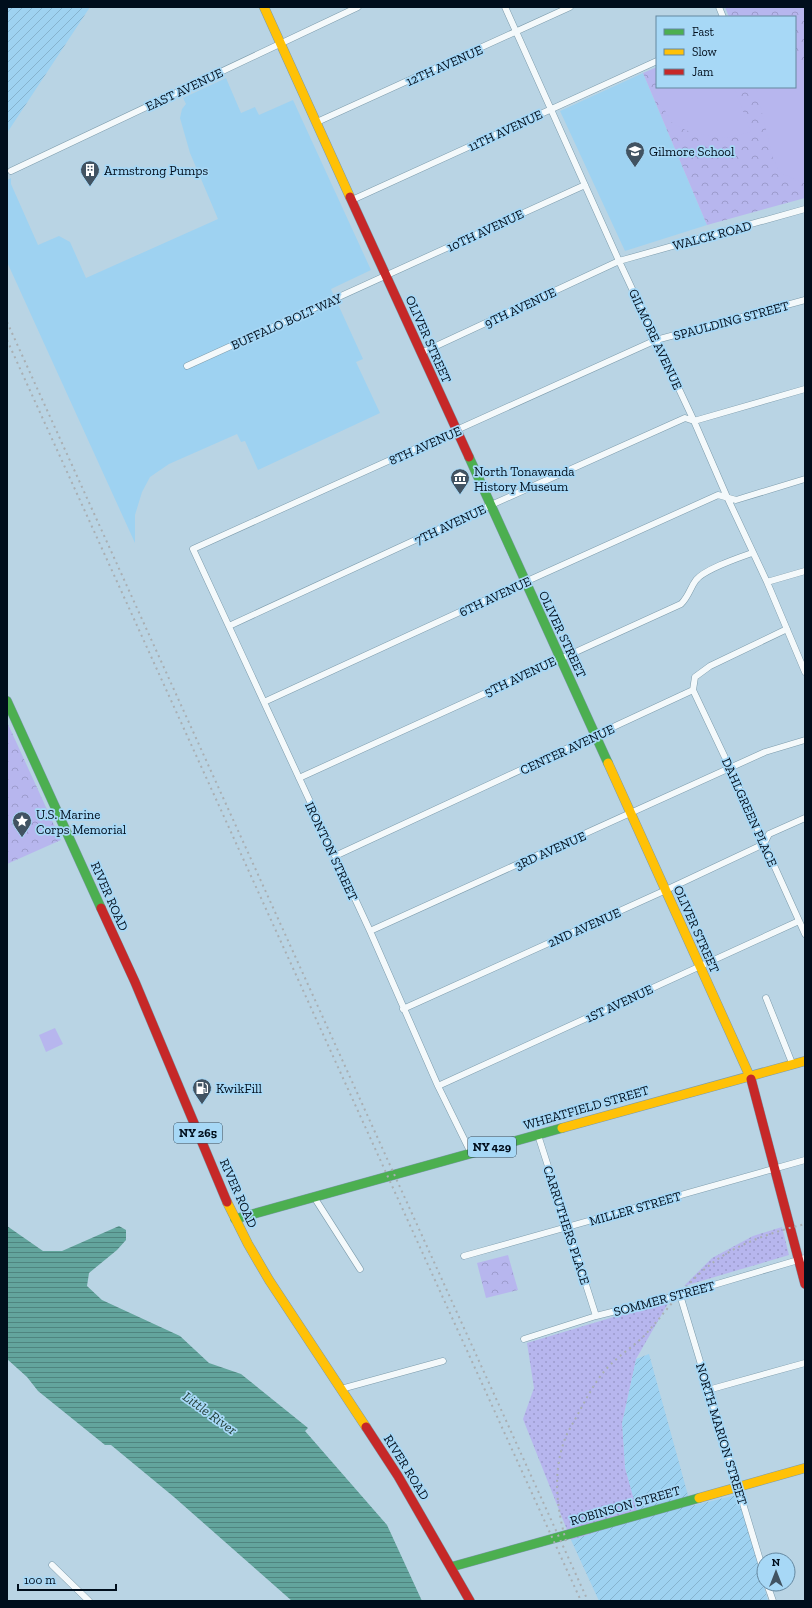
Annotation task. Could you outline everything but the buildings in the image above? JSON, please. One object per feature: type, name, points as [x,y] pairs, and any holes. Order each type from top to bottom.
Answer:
[{"type":"main road","name":"OLIVER STREET","points":[[264,7],[750,1076],[774,1168],[802,1258],[805,1284]]},
{"type":"main road","name":"RIVER ROAD","points":[[7,701],[135,982],[235,1219],[269,1280],[398,1476],[470,1601]]},
{"type":"main road","name":"WHEATFIELD STREET","points":[[235,1219],[805,1060]]},
{"type":"main road","name":"ROBINSON STREET","points":[[451,1567],[805,1468]]},
{"type":"street","name":"EAST AVENUE","points":[[11,171],[358,7]]},
{"type":"street","name":"GILMORE AVENUE","points":[[505,7],[619,261],[694,421],[726,497],[767,582],[805,672]]},
{"type":"street","name":"12TH AVENUE","points":[[317,122],[570,7]]},
{"type":"street","name":"11TH AVENUE","points":[[352,200],[656,61]]},
{"type":"street","name":"10TH AVENUE","points":[[386,276],[585,185]]},
{"type":"street","name":"WALCK ROAD","points":[[619,261],[805,209]]},
{"type":"street","name":"9TH AVENUE","points":[[421,353],[619,261]]},
{"type":"street","name":"BUFFALO BOLT WAY","points":[[187,366],[386,276]]},
{"type":"street","name":"SPAULDING STREET","points":[[656,340],[805,300]]},
{"type":"street","name":"8TH AVENUE","points":[[193,549],[656,340]]},
{"type":"street","name":"7TH AVENUE","points":[[229,626],[491,505],[685,418],[694,421],[805,389]]},
{"type":"street","name":"6TH AVENUE","points":[[264,702],[718,495],[736,500],[805,479]]},
{"type":"street","name":"IRONTON STREET","points":[[193,549],[370,931],[438,1086],[471,1153]]},
{"type":"street","name":"5TH AVENUE","points":[[299,778],[681,604],[688,597],[696,580],[704,572],[752,553]]},
{"type":"street","points":[[767,582],[805,571]]},
{"type":"street","points":[[693,690],[695,677],[710,666],[787,630]]},
{"type":"street","name":"CENTER AVENUE","points":[[335,856],[693,690]]},
{"type":"street","name":"DAHLGREEN PLACE","points":[[693,690],[805,934]]},
{"type":"street","name":"3RD AVENUE","points":[[370,931],[765,752],[805,740]]},
{"type":"street","points":[[764,844],[769,834],[805,818]]},
{"type":"street","name":"2ND AVENUE","points":[[403,1009],[764,844]]},
{"type":"street","name":"1ST AVENUE","points":[[438,1086],[799,921]]},
{"type":"street","points":[[766,998],[792,1063]]},
{"type":"street","name":"CARRUTHERS PLACE","points":[[538,1135],[596,1316]]},
{"type":"street","name":"MILLER STREET","points":[[464,1256],[568,1228],[805,1160]]},
{"type":"street","points":[[314,1197],[360,1269]]},
{"type":"street","name":"SOMMER STREET","points":[[524,1339],[596,1316],[680,1295],[802,1258]]},
{"type":"street","name":"NORTH MARION STREET","points":[[680,1295],[758,1552]]},
{"type":"street","points":[[341,1388],[443,1361]]},
{"type":"street","points":[[708,1390],[805,1363]]},
{"type":"street","points":[[52,1565],[88,1601]]},
{"type":"shaded area","points":[[7,7],[90,7],[7,133]]},
{"type":"shaded area","name":"Gilmore School","points":[[643,73],[707,225],[625,251],[560,111]]},
{"type":"shaded area","points":[[226,78],[241,113],[255,107],[259,115],[293,100],[371,270],[331,289],[363,359],[356,362],[380,413],[258,470],[245,441],[241,442],[237,434],[169,464],[150,477],[142,492],[135,515],[135,543],[7,262],[7,180],[11,178],[11,184],[38,245],[59,236],[70,242],[86,278],[218,219],[190,153],[180,118],[182,109],[186,104],[183,98]]},
{"type":"shaded area","points":[[649,1354],[691,1506],[740,1494],[756,1555],[756,1592],[766,1592],[768,1601],[599,1601],[571,1540],[638,1518],[625,1468],[622,1423],[636,1359]]},
{"type":"green space","points":[[725,7],[805,7],[805,198],[707,225],[643,73],[656,67],[656,88],[796,88],[796,16],[729,16]]},
{"type":"green space","points":[[805,62],[805,179],[797,181],[780,172],[773,159],[756,88],[796,88],[796,63]]},
{"type":"green space","points":[[734,88],[751,132],[727,138],[692,133],[673,124],[663,107],[658,89]]},
{"type":"green space","points":[[7,722],[61,840],[7,864]]},
{"type":"green space","points":[[55,1028],[63,1044],[46,1052],[39,1035]]},
{"type":"green space","points":[[782,1227],[789,1255],[684,1286],[712,1258],[753,1236]]},
{"type":"green space","points":[[508,1255],[518,1290],[486,1298],[477,1263]]},
{"type":"green space","points":[[670,1300],[636,1359],[622,1423],[625,1468],[639,1518],[571,1540],[523,1419],[534,1388],[527,1343]]},
{"type":"water","name":"Little River","points":[[7,1226],[43,1251],[62,1251],[119,1226],[126,1230],[126,1240],[117,1250],[89,1273],[87,1286],[102,1300],[180,1336],[209,1363],[241,1374],[308,1428],[305,1431],[387,1525],[422,1601],[292,1601],[174,1497],[111,1445],[105,1445],[38,1391],[27,1377],[7,1359]]},
{"type":"railway","points":[[7,322],[588,1601]]},
{"type":"railway","points":[[7,340],[581,1601]]},
{"type":"railway","points":[[566,1541],[558,1501],[557,1474],[559,1460],[567,1434],[601,1375],[614,1361],[645,1335],[683,1290],[697,1276],[721,1257],[734,1249],[761,1237],[805,1224]]},
{"type":"traffic: fast","points":[[469,457],[608,763]]},
{"type":"traffic: fast","points":[[7,701],[101,908]]},
{"type":"traffic: fast","points":[[235,1219],[562,1128]]},
{"type":"traffic: fast","points":[[451,1567],[699,1498]]},
{"type":"traffic: slow","points":[[264,7],[350,197]]},
{"type":"traffic: slow","points":[[608,763],[751,1079]]},
{"type":"traffic: slow","points":[[562,1128],[805,1061]]},
{"type":"traffic: slow","points":[[227,1202],[248,1244],[269,1280],[366,1427]]},
{"type":"traffic: slow","points":[[699,1498],[805,1468]]},
{"type":"traffic: jam","points":[[350,197],[469,457]]},
{"type":"traffic: jam","points":[[101,908],[135,982],[227,1202]]},
{"type":"traffic: jam","points":[[751,1079],[805,1284]]},
{"type":"traffic: jam","points":[[366,1427],[398,1476],[470,1601]]},
{"type":"place","name":"Gilmore School","points":[[635,168]]},
{"type":"place","name":"Armstrong Pumps","points":[[90,187]]},
{"type":"place","name":"North Tonawanda History Museum","points":[[460,495]]},
{"type":"place","name":"U.S. Marine Corps Memorial","points":[[22,838]]},
{"type":"place","name":"KwikFill","points":[[202,1105]]}]
